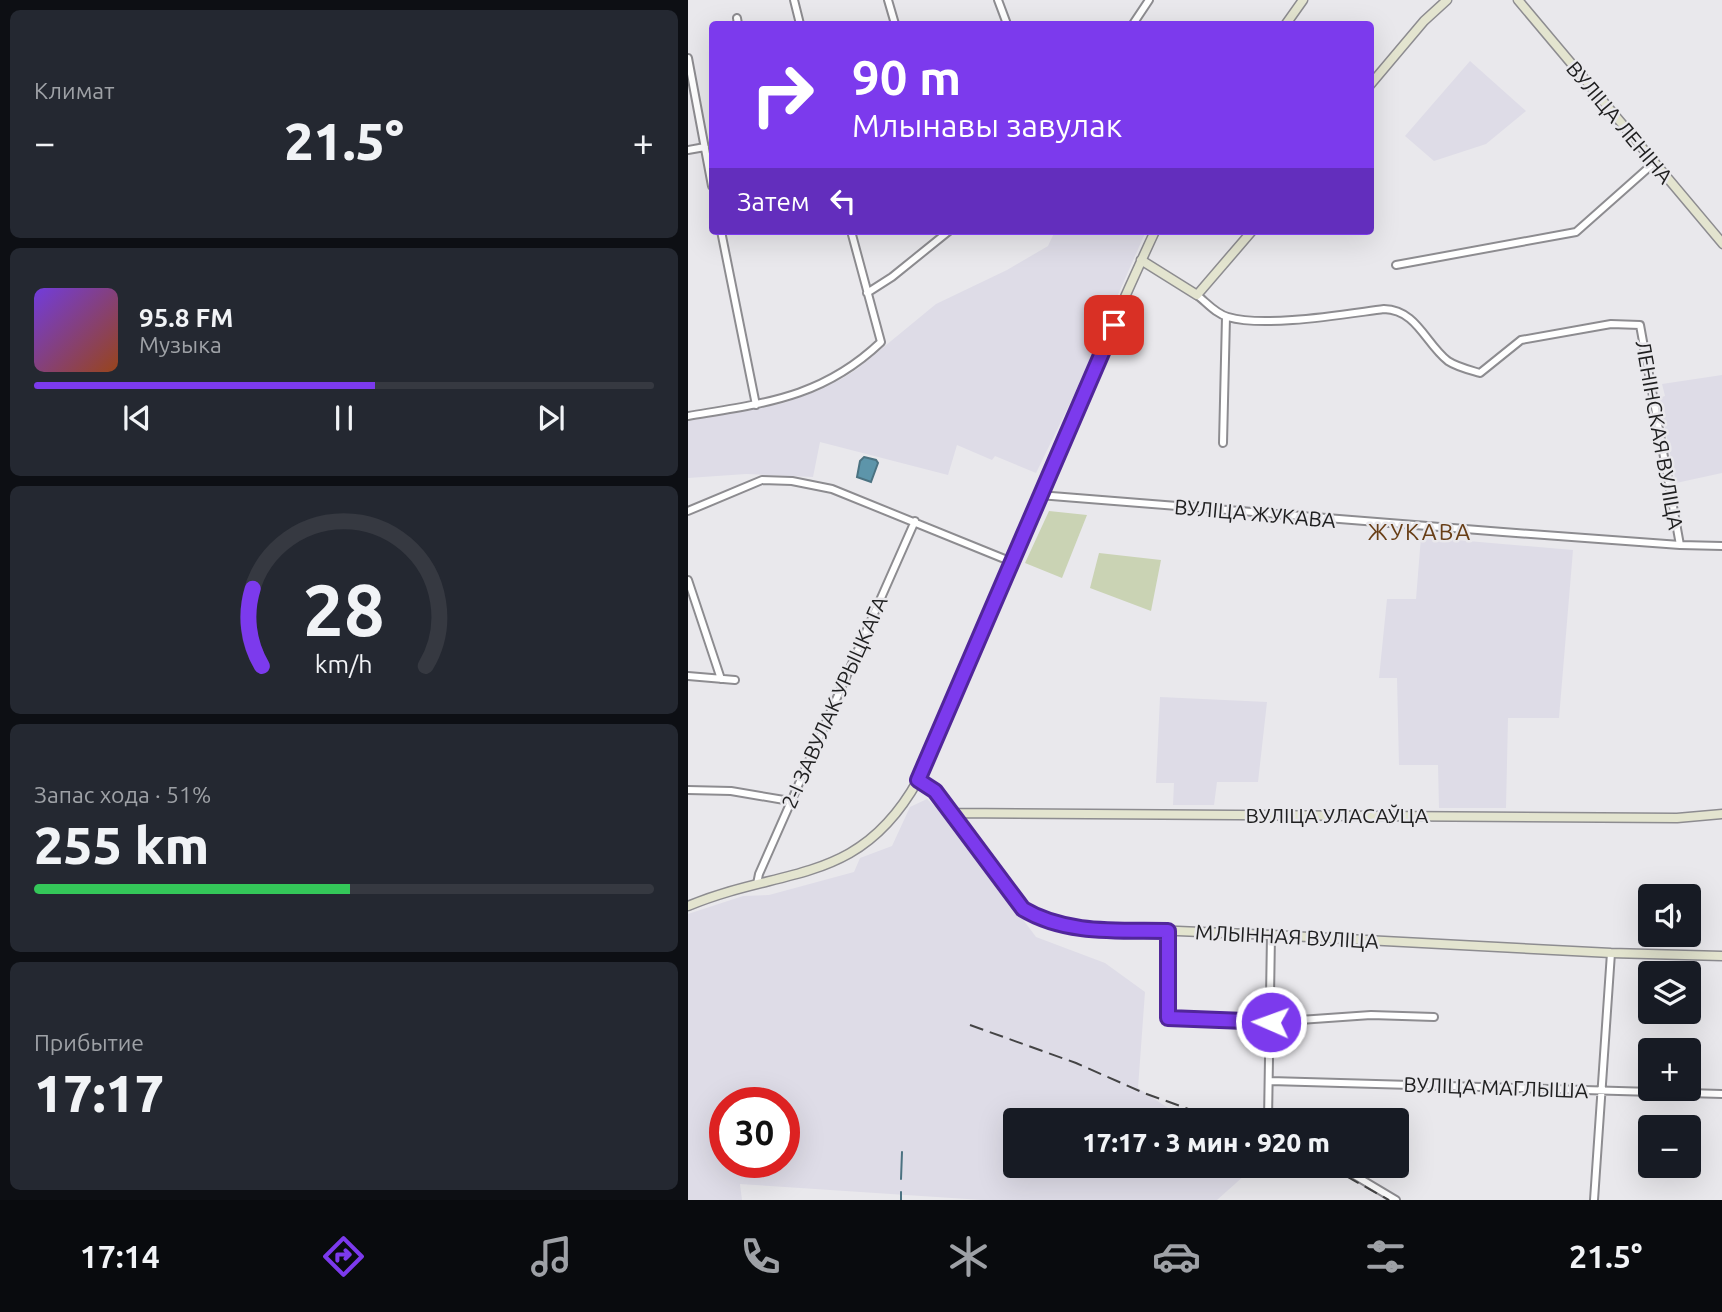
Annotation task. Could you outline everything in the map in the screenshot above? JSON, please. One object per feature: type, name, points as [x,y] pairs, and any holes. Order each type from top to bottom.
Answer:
[{"type":"main road","points":[[1288,21],[1303,0]]},
{"type":"main road","points":[[1374,80],[1424,21],[1447,0]]},
{"type":"main road","name":"ВУЛІЦА ЛЕНІНА","points":[[1518,0],[1722,244]]},
{"type":"main road","points":[[688,906],[823,867],[854,851],[885,827],[905,803],[918,780],[1153,235]]},
{"type":"main road","points":[[1141,260],[1197,295],[1249,235]]},
{"type":"main road","name":"МЛЫННАЯ ВУЛІЦА","points":[[918,780],[935,791],[1023,909],[1041,920],[1061,926],[1722,956]]},
{"type":"main road","name":"ВУЛІЦА УЛАСАЎЦА","points":[[952,813],[1664,818],[1722,814]]},
{"type":"street","points":[[794,0],[799,21]]},
{"type":"street","points":[[888,0],[894,21]]},
{"type":"street","points":[[998,0],[1006,21]]},
{"type":"street","points":[[1135,21],[1149,0]]},
{"type":"street","points":[[688,58],[709,169]]},
{"type":"street","points":[[703,136],[709,135]]},
{"type":"street","points":[[688,150],[705,147]]},
{"type":"street","points":[[1396,265],[1575,232],[1655,162]]},
{"type":"street","points":[[722,235],[756,405]]},
{"type":"street","points":[[688,416],[787,398],[832,379],[866,356],[881,342],[852,235]]},
{"type":"street","points":[[867,293],[892,277],[944,235]]},
{"type":"street","points":[[1197,295],[1226,317],[1224,443]]},
{"type":"street","name":"ЛЕНІНСКАЯ ВУЛІЦА","points":[[1226,317],[1282,320],[1384,309],[1400,311],[1414,322],[1449,362],[1480,373],[1521,340],[1611,324],[1640,325],[1680,545]]},
{"type":"street","points":[[688,511],[763,480],[772,479],[832,489],[1012,562]]},
{"type":"street","name":"ВУЛІЦА ЖУКАВА","points":[[1039,495],[1680,545],[1722,546]]},
{"type":"street","name":"2-І ЗАВУЛАК УРЫЦКАГА","points":[[757,884],[790,801],[915,522]]},
{"type":"street","points":[[688,580],[721,679]]},
{"type":"street","points":[[688,676],[735,680]]},
{"type":"street","points":[[688,790],[731,791],[790,801]]},
{"type":"street","points":[[1168,931],[1168,1018],[1271,1022],[1370,1015],[1434,1017]]},
{"type":"street","points":[[1268,1108],[1271,934]]},
{"type":"street","points":[[1594,1200],[1611,953]]},
{"type":"street","name":"ВУЛІЦА МАГЛЫША","points":[[1269,1081],[1722,1094]]},
{"type":"street","points":[[1359,1178],[1396,1200]]},
{"type":"shaded area","points":[[1470,61],[1526,111],[1486,144],[1434,161],[1405,136]]},
{"type":"shaded area","points":[[1053,235],[1144,235],[1073,397],[1036,473],[995,456],[992,460],[957,445],[948,475],[820,442],[813,477],[746,474],[688,478],[688,421],[784,403],[817,391],[857,369],[936,304],[1007,270],[1048,246]]},
{"type":"shaded area","points":[[1722,375],[1722,473],[1676,483],[1659,398],[1665,396],[1662,384]]},
{"type":"shaded area","points":[[1421,537],[1573,550],[1559,718],[1508,718],[1506,808],[1439,808],[1438,765],[1399,765],[1397,678],[1379,678],[1387,599],[1416,599]]},
{"type":"shaded area","points":[[1160,697],[1267,702],[1258,782],[1217,782],[1214,805],[1173,805],[1174,783],[1156,783]]},
{"type":"shaded area","points":[[927,799],[946,817],[1036,937],[1105,963],[1145,992],[1138,1088],[1168,1108],[1003,1108],[1003,1178],[1242,1178],[1217,1200],[982,1200],[740,1184],[742,1200],[688,1200],[688,914],[743,896],[769,895],[854,872],[860,858],[892,846],[910,807]]},
{"type":"green space","points":[[1049,511],[1087,515],[1062,578],[1025,563]]},
{"type":"green space","points":[[1099,553],[1161,560],[1151,611],[1090,588]]},
{"type":"water","points":[[864,457],[878,463],[871,482],[857,477],[860,461]]},
{"type":"waterway","points":[[901,1179],[902,1152]]},
{"type":"waterway","points":[[901,1192],[901,1200]]},
{"type":"railway","points":[[970,1025],[1076,1063],[1186,1108]]},
{"type":"railway","points":[[1350,1178],[1389,1200]]},
{"type":"district","name":"ЖУКАВА","points":[[1420,531]]},
{"type":"route","points":[[1114,325],[918,780],[935,791],[1023,909],[1041,920],[1078,928],[1168,931],[1168,1018],[1271,1022]]}]
